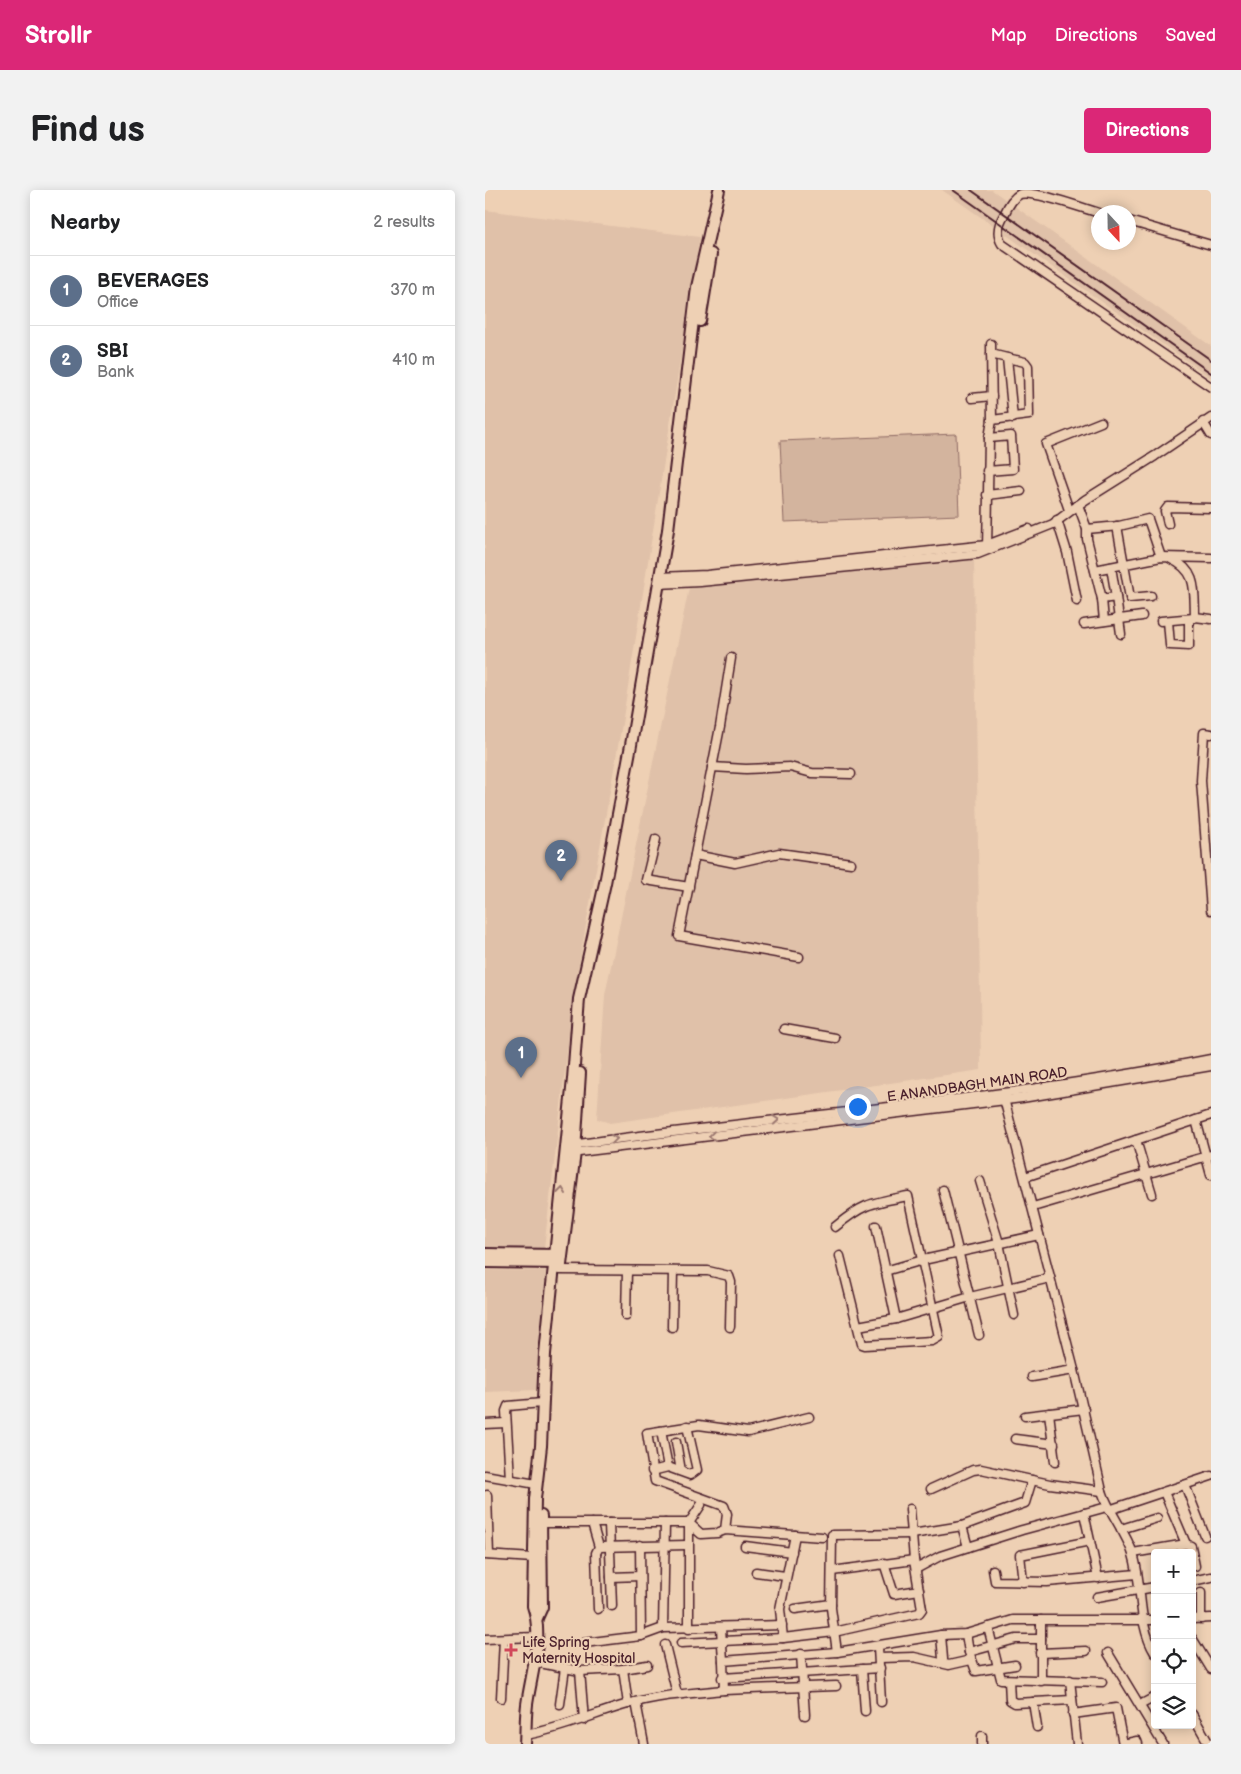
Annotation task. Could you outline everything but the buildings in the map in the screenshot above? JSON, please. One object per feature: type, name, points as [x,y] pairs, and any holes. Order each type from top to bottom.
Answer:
[{"type":"main road","points":[[537,1618],[533,1606],[533,1558],[542,1403],[571,1149],[585,1000],[599,944],[687,441],[703,258],[719,190]]},
{"type":"main road","points":[[700,299],[726,190]]},
{"type":"main road","points":[[485,1254],[559,1261]]},
{"type":"main road","points":[[485,1262],[559,1261]]},
{"type":"main road","points":[[525,1740],[527,1700],[535,1662],[537,1618],[542,1607],[540,1523],[559,1261]]},
{"type":"street","points":[[1091,210],[1036,194],[1020,194],[1013,199],[1002,218],[998,232],[999,238],[1003,244],[1211,387]]},
{"type":"street","points":[[1136,223],[1211,245]]},
{"type":"street","points":[[987,548],[987,471],[992,420],[991,344]]},
{"type":"street","points":[[991,354],[1025,362],[1028,366],[1029,415],[992,420]]},
{"type":"street","points":[[1007,358],[1013,418]]},
{"type":"street","points":[[972,398],[992,396]]},
{"type":"street","points":[[662,581],[841,565],[987,548],[1051,520],[1057,520],[1069,510],[1211,418]]},
{"type":"street","points":[[1069,510],[1046,444],[1101,422]]},
{"type":"street","points":[[1203,422],[1211,435]]},
{"type":"street","points":[[987,471],[1013,469],[1011,436],[989,438]]},
{"type":"street","points":[[987,496],[1021,491]]},
{"type":"street","points":[[1078,505],[1087,529],[1087,539],[1102,599],[1104,621]]},
{"type":"street","points":[[1167,524],[1165,511],[1168,507],[1211,508]]},
{"type":"street","points":[[1087,529],[1117,526],[1148,518],[1165,557],[1184,565],[1191,574],[1192,619],[1189,646],[1171,645],[1164,621],[1192,619],[1211,619]]},
{"type":"street","points":[[1057,520],[1067,552],[1077,600]]},
{"type":"street","points":[[1117,526],[1130,598],[1151,596]]},
{"type":"street","points":[[1095,570],[1165,557],[1211,558]]},
{"type":"street","points":[[1111,567],[1121,634]]},
{"type":"street","points":[[1102,599],[1116,596]]},
{"type":"street","points":[[1084,624],[1142,616]]},
{"type":"street","points":[[731,658],[679,936],[799,957]]},
{"type":"street","points":[[1211,734],[1204,733],[1201,781],[1209,862],[1211,910]]},
{"type":"street","points":[[712,767],[746,769],[790,767],[813,773],[851,774]]},
{"type":"street","points":[[656,839],[646,880],[689,887]]},
{"type":"street","points":[[695,855],[735,863],[779,853],[851,863]]},
{"type":"street","points":[[785,1029],[835,1038]]},
{"type":"street","name":"E ANANDBAGH MAIN ROAD","points":[[1003,1097],[1211,1059]]},
{"type":"street","name":"E ANANDBAGH MAIN ROAD","points":[[571,1149],[1115,1084],[1211,1066]]},
{"type":"street","points":[[1003,1097],[1084,1409],[1102,1491],[1108,1509],[1133,1553],[1141,1590],[1144,1620],[1151,1647]]},
{"type":"street","points":[[1025,1177],[1211,1115]]},
{"type":"street","points":[[1196,1120],[1209,1155],[1211,1174]]},
{"type":"street","points":[[1136,1140],[1152,1194]]},
{"type":"street","points":[[1033,1207],[1209,1155]]},
{"type":"street","points":[[980,1181],[999,1243],[1014,1315]]},
{"type":"street","points":[[943,1190],[960,1252],[979,1336]]},
{"type":"street","points":[[835,1228],[858,1208],[873,1202],[908,1196],[923,1260],[931,1310],[939,1337],[932,1341],[865,1346],[860,1339],[840,1256]]},
{"type":"street","points":[[876,1226],[896,1319]]},
{"type":"street","points":[[885,1271],[923,1260],[1039,1235]]},
{"type":"street","points":[[559,1261],[627,1271],[708,1271],[729,1276],[731,1282],[730,1328]]},
{"type":"street","points":[[626,1316],[627,1271]]},
{"type":"street","points":[[671,1327],[673,1271]]},
{"type":"street","points":[[858,1326],[896,1319],[970,1297],[1050,1278]]},
{"type":"street","points":[[1032,1377],[1074,1370]]},
{"type":"street","points":[[510,1479],[506,1423],[508,1406],[542,1403]]},
{"type":"street","points":[[1025,1416],[1084,1409]]},
{"type":"street","points":[[1049,1413],[1055,1462]]},
{"type":"street","points":[[725,1530],[727,1514],[724,1506],[661,1484],[655,1480],[647,1434],[661,1430],[703,1425],[748,1432],[809,1417]]},
{"type":"street","points":[[485,1424],[506,1423]]},
{"type":"street","points":[[652,1471],[668,1468],[689,1474],[697,1470],[687,1426]]},
{"type":"street","points":[[661,1430],[668,1468]]},
{"type":"street","points":[[1015,1439],[1054,1444]]},
{"type":"street","points":[[676,1442],[681,1471]]},
{"type":"street","points":[[931,1490],[973,1470],[981,1469],[1032,1480],[1102,1491]]},
{"type":"street","points":[[485,1475],[536,1484]]},
{"type":"street","points":[[916,1569],[941,1556],[1084,1513],[1108,1509],[1211,1478]]},
{"type":"street","points":[[837,1652],[831,1604],[832,1536],[912,1534],[962,1526],[1025,1504],[1032,1480]]},
{"type":"street","points":[[1185,1485],[1205,1536]]},
{"type":"street","points":[[1164,1492],[1185,1544]]},
{"type":"street","points":[[487,1495],[487,1555],[533,1558]]},
{"type":"street","points":[[689,1629],[687,1545],[689,1523],[701,1505]]},
{"type":"street","points":[[681,1644],[722,1643],[834,1632],[919,1613],[922,1609],[914,1560],[909,1509]]},
{"type":"street","points":[[1084,1513],[1098,1578]]},
{"type":"street","points":[[1121,1529],[1157,1518]]},
{"type":"street","points":[[540,1523],[689,1523],[701,1534],[717,1533],[725,1530],[822,1537]]},
{"type":"street","points":[[591,1523],[599,1547],[597,1553],[598,1609]]},
{"type":"street","points":[[609,1523],[612,1606]]},
{"type":"street","points":[[663,1628],[665,1523]]},
{"type":"street","points":[[962,1526],[968,1548]]},
{"type":"street","points":[[783,1638],[780,1609],[785,1576],[795,1535]]},
{"type":"street","points":[[1023,1582],[1020,1556],[1090,1541]]},
{"type":"street","points":[[1133,1553],[1185,1544],[1191,1546],[1192,1549]]},
{"type":"street","points":[[640,1545],[641,1636]]},
{"type":"street","points":[[599,1547],[687,1545]]},
{"type":"street","points":[[745,1546],[792,1552]]},
{"type":"street","points":[[832,1571],[914,1560]]},
{"type":"street","points":[[884,1563],[894,1594],[919,1590]]},
{"type":"street","points":[[993,1570],[995,1581],[1023,1582],[1137,1574]]},
{"type":"street","points":[[756,1572],[785,1576]]},
{"type":"street","points":[[611,1576],[640,1576]]},
{"type":"street","points":[[1196,1580],[1211,1577]]},
{"type":"street","points":[[1097,1597],[1151,1588]]},
{"type":"street","points":[[1201,1593],[1201,1618]]},
{"type":"street","points":[[795,1609],[831,1604]]},
{"type":"street","points":[[1196,1619],[1211,1618]]},
{"type":"street","points":[[723,1661],[837,1652],[941,1635],[966,1634],[1013,1620],[1151,1620]]},
{"type":"street","points":[[1041,1620],[1041,1681]]},
{"type":"street","points":[[584,1642],[641,1636],[663,1628],[689,1629],[783,1625]]},
{"type":"street","points":[[988,1627],[1001,1679],[1102,1682]]},
{"type":"street","points":[[721,1628],[723,1690]]},
{"type":"street","points":[[966,1634],[970,1656],[976,1671],[1015,1665]]},
{"type":"street","points":[[941,1635],[943,1658]]},
{"type":"street","points":[[485,1639],[536,1637]]},
{"type":"street","points":[[501,1698],[504,1639]]},
{"type":"street","points":[[880,1658],[914,1657],[949,1665],[993,1644],[1016,1639],[1041,1639]]},
{"type":"street","points":[[1193,1639],[1211,1669]]},
{"type":"street","points":[[665,1645],[677,1694]]},
{"type":"street","points":[[878,1646],[881,1702]]},
{"type":"street","points":[[1040,1653],[1086,1650]]},
{"type":"street","points":[[1108,1652],[1163,1744]]},
{"type":"street","points":[[801,1654],[805,1715]]},
{"type":"street","points":[[535,1662],[580,1671],[623,1669],[647,1665]]},
{"type":"street","points":[[559,1704],[565,1668]]},
{"type":"street","points":[[722,1678],[880,1668]]},
{"type":"street","points":[[623,1669],[644,1744]]},
{"type":"street","points":[[862,1669],[865,1711]]},
{"type":"street","points":[[580,1671],[584,1720]]},
{"type":"street","points":[[1009,1680],[1010,1700],[1015,1703],[1072,1700]]},
{"type":"street","points":[[1070,1680],[1077,1744]]},
{"type":"street","points":[[525,1740],[632,1703],[677,1694],[723,1690],[836,1686]]},
{"type":"street","points":[[1140,1705],[1151,1699]]},
{"type":"street","points":[[1033,1702],[1037,1727]]},
{"type":"street","points":[[1073,1714],[1116,1708],[1123,1744],[1137,1742],[1138,1744]]},
{"type":"street","points":[[1196,1720],[1209,1740]]},
{"type":"shaded area","points":[[942,190],[992,190],[1211,346],[1211,378]]},
{"type":"shaded area","points":[[485,210],[700,237],[622,724],[575,987],[544,1248],[485,1247]]},
{"type":"shaded area","points":[[956,434],[959,515],[784,522],[780,441]]},
{"type":"shaded area","points":[[974,558],[981,1070],[610,1123],[597,1119],[605,995],[689,588]]},
{"type":"shaded area","points":[[485,1270],[546,1271],[538,1390],[485,1392]]},
{"type":"railway","points":[[953,190],[1211,373]]},
{"type":"railway","points":[[971,190],[1211,360]]},
{"type":"place","name":"SBI","points":[[561,881]]},
{"type":"place","name":"BEVERAGES","points":[[521,1078]]},
{"type":"place","name":"Life Spring Maternity Hospital","points":[[511,1650]]}]
